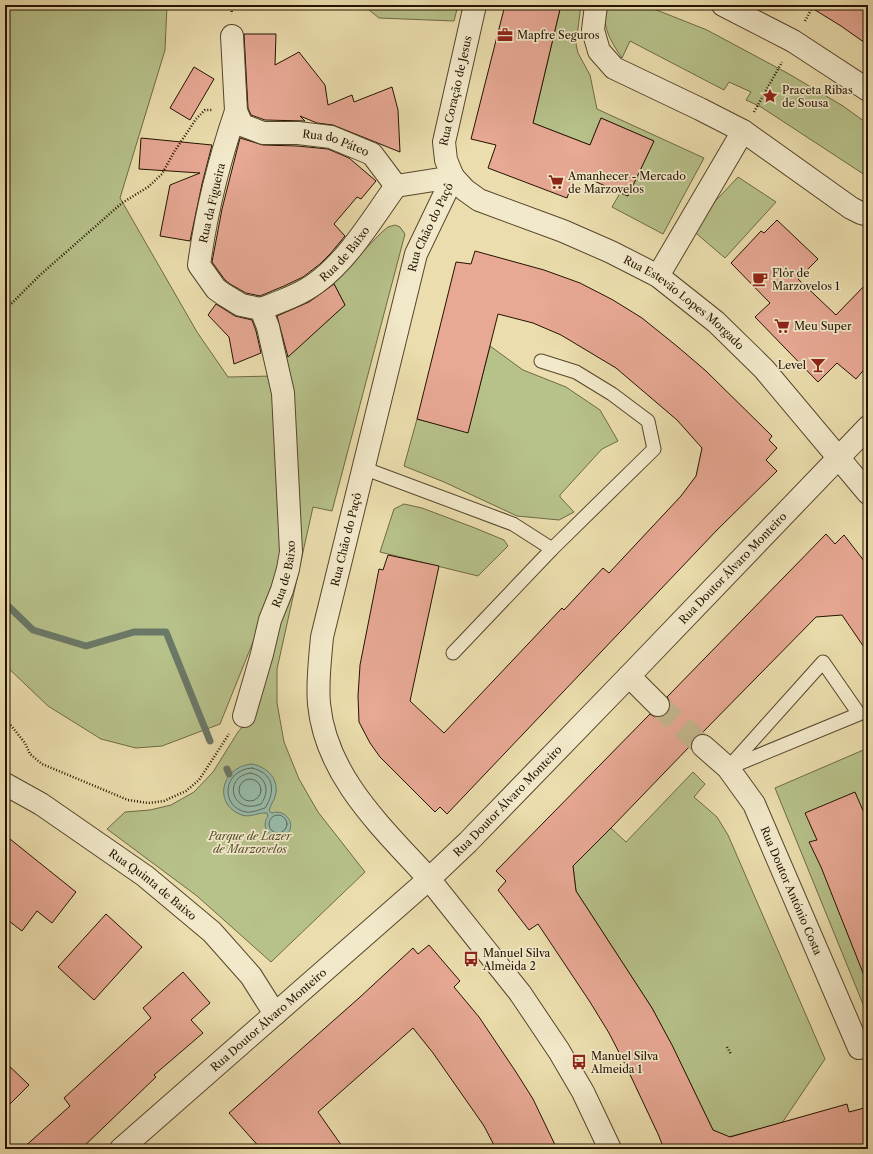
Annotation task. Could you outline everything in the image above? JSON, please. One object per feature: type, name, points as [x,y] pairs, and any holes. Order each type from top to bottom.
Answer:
[{"type":"street","name":"Rua Coração de Jesus","points":[[453,177],[446,160],[444,142],[475,5]]},
{"type":"street","points":[[596,5],[593,30],[599,51],[614,68],[743,131],[851,208],[868,215]]},
{"type":"street","points":[[723,5],[793,41],[868,90]]},
{"type":"street","points":[[232,36],[236,111]]},
{"type":"street","name":"Rua do Páteo","points":[[236,111],[242,125],[263,133],[298,133],[331,137],[372,154],[396,186]]},
{"type":"street","name":"Rua da Figueira","points":[[236,111],[225,145],[205,224],[199,265],[216,289],[241,305],[260,309]]},
{"type":"street","points":[[658,276],[743,131]]},
{"type":"street","points":[[396,186],[453,177]]},
{"type":"street","name":"Rua Estevão Lopes Morgado","points":[[453,177],[465,190],[479,200],[563,231],[658,276],[716,322],[764,369],[868,493]]},
{"type":"street","name":"Rua Chão do Paçô","points":[[453,177],[416,254],[322,638],[318,676],[319,705],[325,736],[336,765],[353,793],[429,879],[520,993],[559,1051],[583,1092],[610,1149]]},
{"type":"street","name":"Rua de Baixo","points":[[244,716],[270,620],[282,590],[291,552],[283,393],[268,327],[260,309],[285,300],[316,283],[344,258],[396,186]]},
{"type":"street","name":"Rua Doutor Álvaro Monteiro","points":[[121,1149],[429,879],[468,842],[868,427]]},
{"type":"street","points":[[629,676],[658,705]]},
{"type":"street","name":"Rua Doutor António Costa","points":[[703,746],[728,768],[754,804],[859,1048]]},
{"type":"street","name":"Rua Quinta de Baixo","points":[[5,784],[41,804],[138,872],[212,932],[251,976],[275,1014]]},
{"type":"lane","points":[[453,653],[552,549],[654,449],[648,421],[612,394],[576,372],[541,361]]},
{"type":"lane","points":[[363,468],[513,524],[552,549]]},
{"type":"lane","points":[[823,662],[858,714],[728,768],[754,739],[823,662]]},
{"type":"path","points":[[743,131],[812,8]]},
{"type":"path","points":[[5,310],[40,275],[122,203],[148,187],[162,174],[174,152],[196,119],[205,110],[236,111]]},
{"type":"path","points":[[5,719],[25,743],[30,754],[42,764],[128,800],[148,803],[164,801],[186,791],[198,780],[234,727],[244,716]]},
{"type":"path","points":[[727,1047],[731,1054]]},
{"type":"green space","points":[[5,5],[167,5],[165,50],[120,198],[197,332],[228,377],[274,376],[284,565],[220,724],[162,746],[136,748],[101,739],[48,706],[5,665]]},
{"type":"green space","points":[[303,5],[458,5],[454,21],[379,18],[368,9],[346,9]]},
{"type":"green space","points":[[561,5],[581,5],[576,44],[578,53],[590,75],[597,109],[704,158],[663,234],[612,207],[620,193],[628,196],[654,141],[601,118],[590,145],[533,123]]},
{"type":"green space","points":[[608,5],[644,5],[707,30],[789,74],[843,106],[868,124],[868,177],[761,107],[746,100],[751,92],[729,82],[724,90],[630,41],[622,58],[611,40],[606,26],[605,19]]},
{"type":"green space","points":[[738,177],[776,202],[725,258],[690,228]]},
{"type":"green space","name":"Parque de Lazer de Marzovelos","points":[[395,225],[400,227],[405,234],[332,511],[313,507],[277,669],[277,703],[284,742],[299,779],[318,812],[365,872],[271,962],[197,896],[107,829],[125,812],[150,810],[171,805],[194,792],[213,772],[238,732],[250,718],[281,613],[283,361],[345,305],[333,282],[382,232],[388,227]]},
{"type":"green space","points":[[490,346],[523,370],[566,387],[600,410],[618,441],[602,449],[560,495],[560,497],[574,512],[559,520],[517,516],[444,482],[404,466],[417,419],[468,432]]},
{"type":"green space","points":[[404,504],[422,508],[475,528],[504,540],[508,546],[478,576],[380,552],[394,509]]},
{"type":"green space","points":[[868,748],[868,1008],[865,1009],[775,788]]},
{"type":"green space","points":[[693,772],[705,784],[694,797],[717,817],[728,835],[825,1059],[782,1123],[728,1137],[713,1130],[652,1008],[576,891],[573,866],[611,828],[626,842]]},
{"type":"water","points":[[252,764],[266,770],[275,782],[275,798],[269,811],[272,813],[281,813],[288,818],[291,827],[286,835],[276,838],[266,830],[265,825],[268,816],[267,813],[245,816],[233,810],[227,803],[224,795],[224,787],[227,779],[233,772],[241,767]]},
{"type":"building","points":[[505,5],[561,5],[533,123],[590,145],[601,118],[654,141],[628,196],[576,173],[567,198],[488,168],[496,145],[471,139]]},
{"type":"building","points":[[807,5],[868,5],[868,45],[841,26]]},
{"type":"building","points":[[244,34],[276,34],[275,65],[299,52],[325,85],[328,105],[352,95],[354,102],[392,87],[398,110],[400,152],[333,125],[317,123],[300,116],[305,121],[265,120],[251,115],[248,108]]},
{"type":"building","points":[[194,67],[214,79],[190,120],[170,108]]},
{"type":"building","points":[[141,138],[212,145],[190,241],[160,236],[170,185],[200,173],[139,169]]},
{"type":"building","points":[[240,138],[263,145],[328,149],[349,158],[376,181],[361,199],[357,197],[334,224],[345,236],[320,264],[303,277],[260,296],[246,293],[230,284],[225,280],[212,262],[222,209]]},
{"type":"building","points":[[777,220],[818,259],[798,279],[836,315],[868,282],[868,365],[856,379],[837,363],[818,382],[755,317],[770,303],[731,263],[761,231],[764,233]]},
{"type":"building","points":[[475,251],[544,270],[580,283],[613,300],[642,318],[706,371],[772,436],[769,440],[777,448],[766,460],[777,471],[717,530],[447,814],[440,807],[435,812],[380,757],[370,743],[359,722],[358,696],[360,665],[379,569],[383,570],[388,555],[439,566],[410,701],[444,733],[562,608],[564,610],[603,568],[609,573],[681,496],[696,476],[702,448],[677,420],[616,368],[561,335],[533,323],[498,314],[468,433],[417,419],[456,262],[471,264]]},
{"type":"building","points":[[334,284],[345,305],[288,357],[277,316],[309,302]]},
{"type":"building","points":[[216,304],[235,316],[252,320],[261,353],[234,364],[229,337],[208,315]]},
{"type":"building","points":[[826,534],[835,544],[844,535],[868,566],[868,653],[842,615],[816,617],[701,734],[694,737],[691,745],[573,866],[576,891],[652,1008],[672,1045],[713,1130],[730,1137],[847,1104],[849,1112],[868,1107],[868,1149],[664,1149],[626,1066],[609,1033],[538,924],[529,930],[498,890],[506,881],[496,871],[650,714],[655,717],[661,717],[667,714],[670,708],[670,702],[667,697]]},
{"type":"building","points":[[855,792],[868,822],[867,983],[821,867],[809,842],[817,840],[805,813]]},
{"type":"building","points":[[5,835],[76,892],[52,923],[37,911],[22,931],[5,918]]},
{"type":"building","points":[[106,914],[142,947],[94,1000],[58,967]]},
{"type":"building","points":[[429,945],[460,981],[454,987],[479,1017],[516,1072],[533,1099],[557,1149],[496,1149],[484,1126],[433,1053],[413,1028],[318,1112],[344,1149],[261,1149],[229,1113],[413,948],[418,954]]},
{"type":"building","points":[[183,972],[210,1003],[191,1020],[203,1033],[154,1075],[156,1077],[81,1149],[22,1149],[70,1106],[64,1098],[151,1018],[143,1008]]},
{"type":"building","points":[[5,1062],[29,1085],[5,1109]]},
{"type":"waterway","points":[[5,603],[33,630],[86,646],[134,632],[166,632],[210,741]]},
{"type":"waterway","points":[[227,769],[229,774]]},
{"type":"tunnel","points":[[658,705],[703,746]]},
{"type":"place","name":"Mapfre Seguros","points":[[505,35]]},
{"type":"place","name":"Praceta Ribas de Sousa","points":[[770,96]]},
{"type":"place","name":"Amanhecer - Mercado de Marzovelos","points":[[556,182]]},
{"type":"place","name":"Flôr de Marzovelos 1","points":[[760,279]]},
{"type":"place","name":"Meu Super","points":[[782,326]]},
{"type":"place","name":"Level","points":[[818,365]]},
{"type":"place","name":"Manuel Silva Almeida 2","points":[[471,959]]},
{"type":"place","name":"Manuel Silva Almeida 1","points":[[579,1062]]}]
